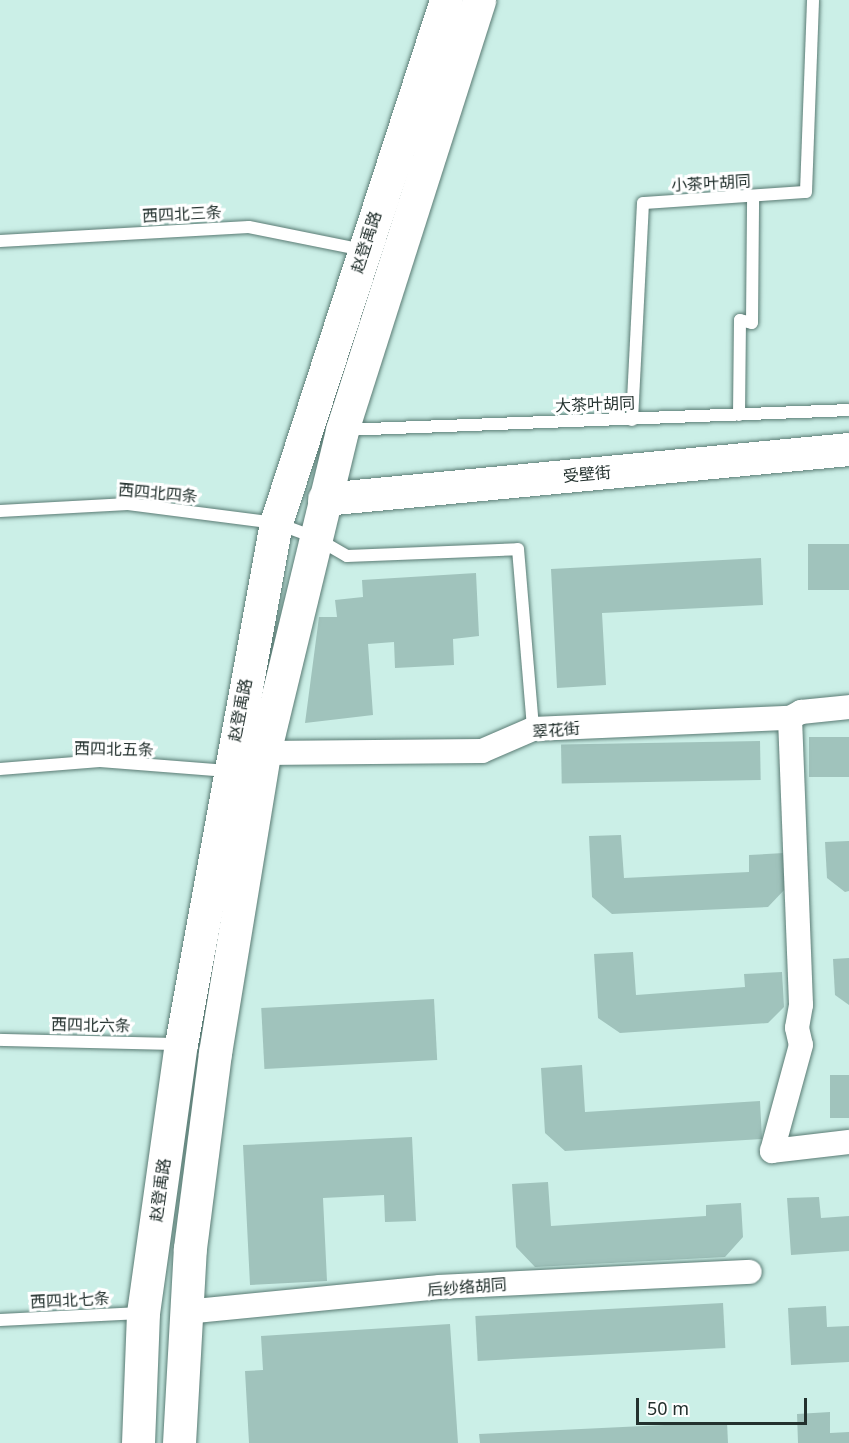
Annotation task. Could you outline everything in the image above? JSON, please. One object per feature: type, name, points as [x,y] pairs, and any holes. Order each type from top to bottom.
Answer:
[{"type":"main road","name":"赵登禹路","points":[[138,1443],[142,1313],[182,1044],[228,771],[276,523],[446,0]]},
{"type":"main road","name":"赵登禹路","points":[[179,1443],[185,1312],[215,1053],[264,753],[314,537],[342,430],[479,0]]},
{"type":"main road","name":"受壁街","points":[[324,499],[849,449]]},
{"type":"street","name":"翠花街","points":[[264,753],[482,751],[533,729],[790,718],[801,712],[849,707]]},
{"type":"street","points":[[790,718],[801,1005],[797,1028],[801,1045],[772,1151],[849,1142]]},
{"type":"street","name":"后纱络胡同","points":[[185,1312],[440,1287],[750,1272]]},
{"type":"lane","name":"小茶叶胡同","points":[[632,420],[643,203],[806,192],[813,0]]},
{"type":"lane","points":[[739,415],[740,320],[752,323],[753,197]]},
{"type":"lane","name":"西四北三条","points":[[0,241],[249,227],[363,250]]},
{"type":"lane","name":"大茶叶胡同","points":[[342,430],[849,410]]},
{"type":"lane","name":"西四北四条","points":[[0,511],[128,504],[276,523],[314,537],[347,556],[518,549],[533,729]]},
{"type":"lane","name":"西四北五条","points":[[0,769],[100,761],[228,771]]},
{"type":"lane","name":"西四北六条","points":[[0,1040],[182,1044]]},
{"type":"lane","name":"西四北七条","points":[[0,1320],[142,1313]]},
{"type":"building","points":[[808,544],[849,544],[849,590],[808,590]]},
{"type":"building","points":[[761,558],[763,605],[602,613],[606,685],[557,688],[551,569]]},
{"type":"building","points":[[476,573],[479,636],[453,639],[454,665],[395,668],[394,642],[368,644],[373,715],[305,723],[319,617],[337,617],[335,600],[363,597],[362,580]]},
{"type":"building","points":[[809,737],[849,737],[849,777],[809,777]]},
{"type":"building","points":[[760,741],[761,780],[562,783],[561,744]]},
{"type":"building","points":[[621,835],[624,878],[749,872],[749,855],[784,853],[786,888],[768,907],[612,914],[592,897],[589,836]]},
{"type":"building","points":[[849,841],[849,891],[845,892],[827,878],[825,842]]},
{"type":"building","points":[[633,952],[636,995],[745,987],[744,974],[782,972],[784,1007],[768,1023],[620,1033],[598,1018],[594,954]]},
{"type":"building","points":[[849,958],[849,1005],[835,995],[833,959]]},
{"type":"building","points":[[434,999],[437,1060],[264,1069],[261,1008]]},
{"type":"building","points":[[582,1065],[585,1112],[760,1101],[762,1139],[565,1151],[545,1133],[541,1068]]},
{"type":"building","points":[[830,1075],[849,1075],[849,1118],[830,1118]]},
{"type":"building","points":[[412,1137],[416,1221],[385,1222],[384,1195],[323,1198],[327,1281],[250,1285],[243,1145]]},
{"type":"building","points":[[548,1182],[551,1226],[706,1216],[706,1205],[741,1203],[743,1237],[725,1257],[535,1267],[516,1247],[512,1184]]},
{"type":"building","points":[[819,1197],[821,1218],[849,1216],[849,1251],[791,1255],[787,1198]]},
{"type":"building","points":[[723,1303],[725,1348],[478,1361],[475,1316]]},
{"type":"building","points":[[826,1306],[827,1327],[849,1326],[849,1362],[791,1365],[788,1308]]},
{"type":"building","points":[[450,1324],[458,1443],[249,1443],[245,1371],[263,1370],[261,1336]]},
{"type":"building","points":[[830,1412],[830,1433],[849,1432],[849,1443],[798,1443],[797,1414]]},
{"type":"building","points":[[727,1422],[728,1443],[480,1443],[479,1434]]}]
